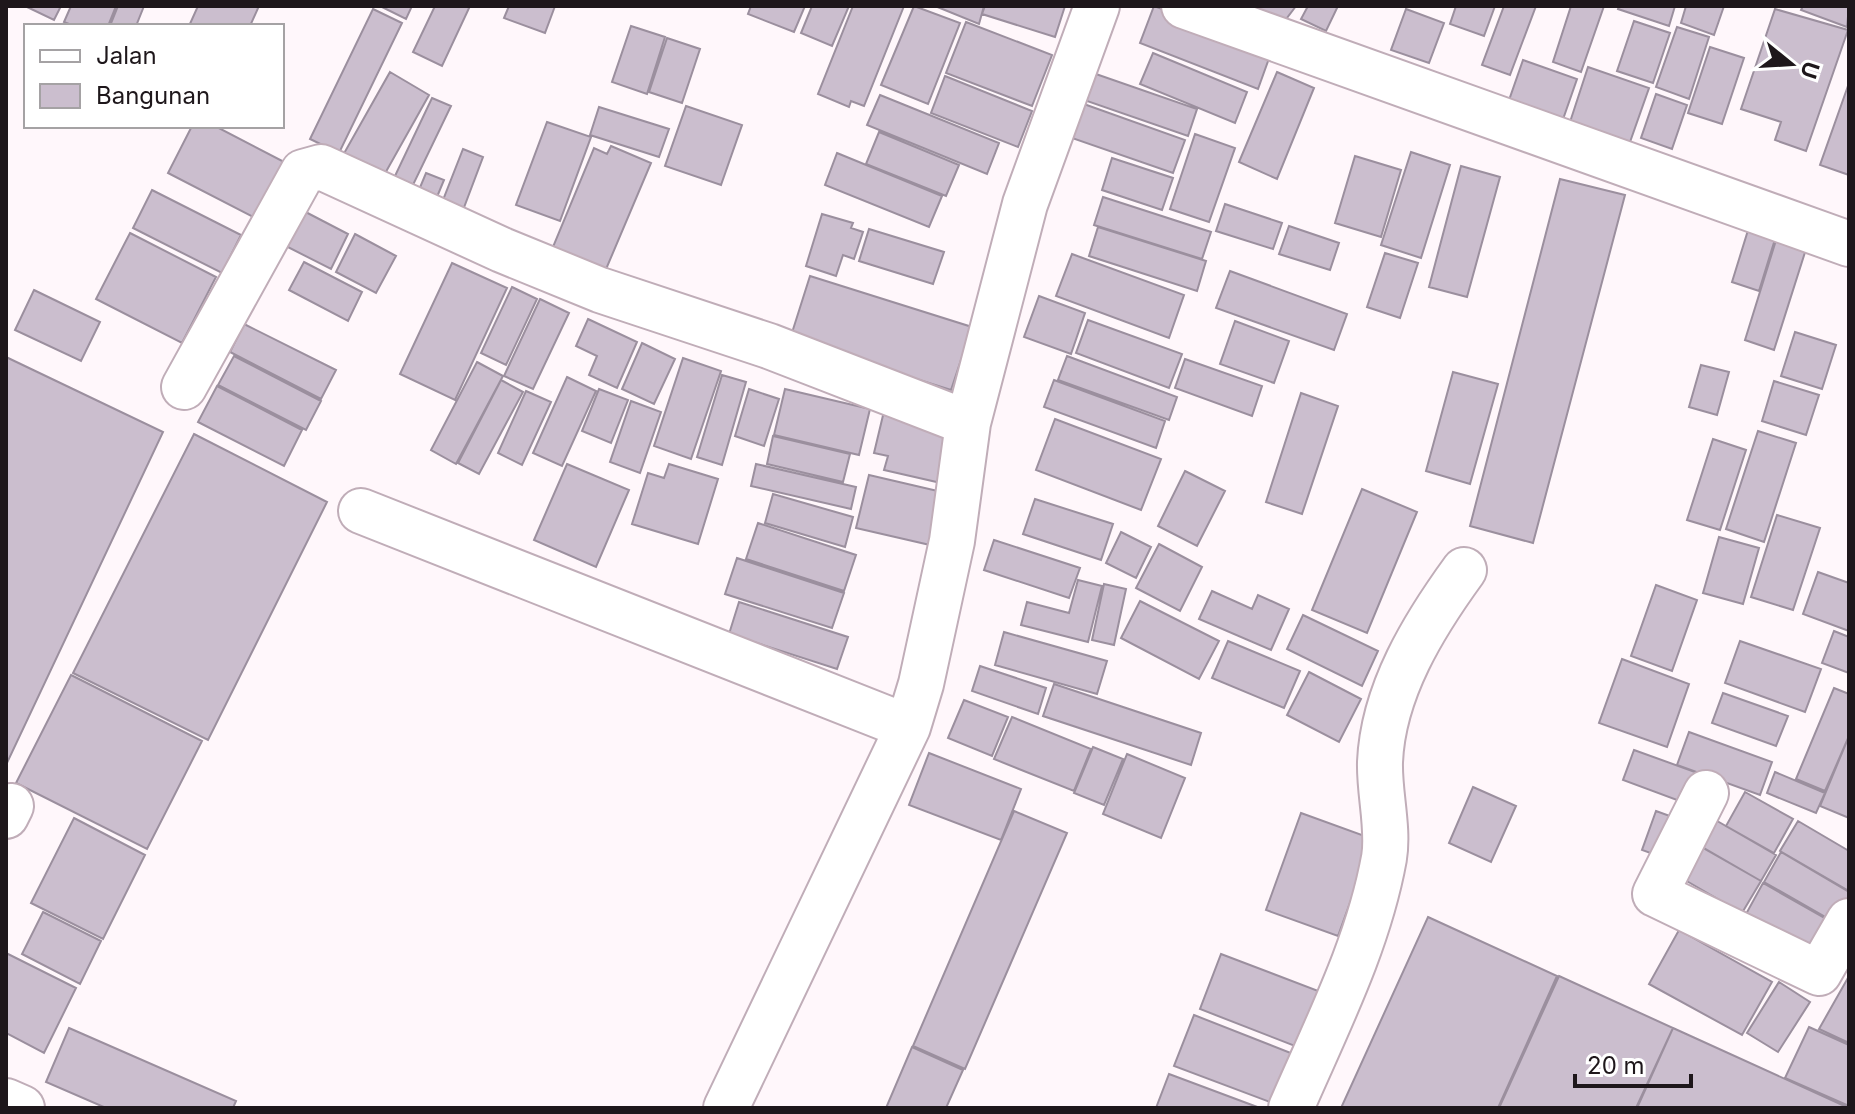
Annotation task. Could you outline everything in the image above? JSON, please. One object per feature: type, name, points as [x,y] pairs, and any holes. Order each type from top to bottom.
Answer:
[{"type":"street","points":[[726,1108],[908,727],[921,684],[952,541],[968,423],[1025,204],[1097,6]]},
{"type":"street","points":[[1184,6],[1849,244]]},
{"type":"street","points":[[184,387],[303,172],[321,167],[502,250],[600,290],[769,346],[968,423]]},
{"type":"street","points":[[361,511],[908,727]]},
{"type":"street","points":[[1291,1108],[1360,948],[1384,856],[1380,758],[1391,700],[1412,652],[1464,570]]},
{"type":"street","points":[[1706,793],[1655,894],[1819,973],[1849,921]]},
{"type":"street","points":[[6,1101],[22,1108]]},
{"type":"building","points":[[25,6],[61,6],[54,20]]},
{"type":"building","points":[[71,6],[116,6],[109,24],[64,22]]},
{"type":"building","points":[[118,6],[144,6],[137,24],[111,24]]},
{"type":"building","points":[[198,6],[259,6],[251,24],[190,24]]},
{"type":"building","points":[[380,6],[412,6],[406,19]]},
{"type":"building","points":[[435,6],[470,6],[442,66],[413,52]]},
{"type":"building","points":[[509,6],[555,6],[545,33],[504,18]]},
{"type":"building","points":[[751,6],[805,6],[794,32],[748,14]]},
{"type":"building","points":[[812,6],[849,6],[832,46],[801,33]]},
{"type":"building","points":[[853,6],[904,6],[864,106],[851,101],[849,107],[818,94]]},
{"type":"building","points":[[914,6],[960,23],[928,104],[881,85]]},
{"type":"building","points":[[935,6],[984,6],[979,24]]},
{"type":"building","points":[[985,6],[1065,6],[1055,37],[982,14]]},
{"type":"building","points":[[1154,6],[1272,50],[1258,89],[1140,43]]},
{"type":"building","points":[[1244,6],[1296,6],[1277,31]]},
{"type":"building","points":[[1308,6],[1338,6],[1326,31],[1301,19]]},
{"type":"building","points":[[1456,6],[1495,6],[1484,36],[1450,24]]},
{"type":"building","points":[[1504,6],[1536,6],[1510,75],[1482,65]]},
{"type":"building","points":[[1571,6],[1604,6],[1581,72],[1553,62]]},
{"type":"building","points":[[1619,6],[1675,6],[1669,26],[1618,9]]},
{"type":"building","points":[[1686,6],[1724,6],[1714,35],[1681,23]]},
{"type":"building","points":[[1803,6],[1849,6],[1847,27],[1801,10]]},
{"type":"building","points":[[373,9],[402,23],[339,153],[310,139]]},
{"type":"building","points":[[1406,9],[1444,23],[1429,63],[1391,50]]},
{"type":"building","points":[[1775,9],[1848,30],[1806,151],[1775,140],[1781,122],[1741,109]]},
{"type":"building","points":[[1634,21],[1670,33],[1653,83],[1617,71]]},
{"type":"building","points":[[966,22],[1052,55],[1032,106],[946,73]]},
{"type":"building","points":[[631,26],[665,37],[647,94],[612,82]]},
{"type":"building","points":[[1677,27],[1709,37],[1689,99],[1656,87]]},
{"type":"building","points":[[667,38],[700,49],[682,103],[649,92]]},
{"type":"building","points":[[1710,47],[1744,58],[1722,124],[1688,113]]},
{"type":"building","points":[[1153,53],[1247,92],[1235,123],[1140,84]]},
{"type":"building","points":[[1523,60],[1577,79],[1561,125],[1507,106]]},
{"type":"building","points":[[1588,67],[1649,88],[1630,142],[1570,122]]},
{"type":"building","points":[[390,72],[429,95],[378,186],[338,164]]},
{"type":"building","points":[[1277,72],[1314,88],[1277,179],[1239,162]]},
{"type":"building","points":[[1093,73],[1197,109],[1188,136],[1084,100]]},
{"type":"building","points":[[945,76],[1032,111],[1018,147],[931,113]]},
{"type":"building","points":[[1849,83],[1849,175],[1820,165]]},
{"type":"building","points":[[1656,94],[1687,105],[1672,149],[1641,138]]},
{"type":"building","points":[[880,95],[999,143],[987,174],[867,125]]},
{"type":"building","points":[[432,98],[451,106],[412,187],[394,178]]},
{"type":"building","points":[[1081,103],[1185,140],[1173,173],[1069,137]]},
{"type":"building","points":[[686,106],[742,125],[721,185],[665,166]]},
{"type":"building","points":[[599,107],[669,129],[659,157],[590,135]]},
{"type":"building","points":[[547,122],[591,137],[560,221],[516,205]]},
{"type":"building","points":[[191,128],[219,128],[288,164],[259,220],[168,173]]},
{"type":"building","points":[[879,132],[959,165],[946,196],[866,164]]},
{"type":"building","points":[[1195,134],[1235,148],[1209,222],[1170,209]]},
{"type":"building","points":[[611,146],[651,163],[601,281],[548,259],[594,148],[607,154]]},
{"type":"building","points":[[463,149],[483,157],[457,226],[436,218]]},
{"type":"building","points":[[1411,152],[1450,165],[1421,258],[1381,245]]},
{"type":"building","points":[[837,153],[942,196],[929,227],[825,185]]},
{"type":"building","points":[[1355,156],[1401,170],[1381,237],[1335,223]]},
{"type":"building","points":[[1112,158],[1173,178],[1162,210],[1102,190]]},
{"type":"building","points":[[1461,166],[1500,177],[1467,297],[1429,287]]},
{"type":"building","points":[[426,173],[444,180],[432,209],[414,202]]},
{"type":"building","points":[[1560,179],[1625,195],[1533,543],[1470,526]]},
{"type":"building","points":[[152,190],[241,235],[222,273],[133,228]]},
{"type":"building","points":[[1103,197],[1211,232],[1202,259],[1094,225]]},
{"type":"building","points":[[1225,204],[1282,223],[1273,249],[1216,231]]},
{"type":"building","points":[[296,207],[348,234],[331,269],[278,242]]},
{"type":"building","points":[[822,214],[853,223],[851,228],[863,232],[854,259],[843,255],[836,276],[806,266]]},
{"type":"building","points":[[1289,226],[1339,243],[1330,270],[1279,254]]},
{"type":"building","points":[[1098,227],[1206,261],[1197,291],[1089,256]]},
{"type":"building","points":[[1749,227],[1776,236],[1759,291],[1732,282]]},
{"type":"building","points":[[869,229],[944,252],[933,284],[859,261]]},
{"type":"building","points":[[130,233],[216,277],[182,343],[96,299]]},
{"type":"building","points":[[355,234],[396,256],[376,293],[336,272]]},
{"type":"building","points":[[1777,237],[1807,246],[1774,350],[1745,340]]},
{"type":"building","points":[[1385,253],[1418,263],[1400,318],[1367,307]]},
{"type":"building","points":[[1072,254],[1184,295],[1169,338],[1056,296]]},
{"type":"building","points":[[304,262],[362,292],[348,321],[289,290]]},
{"type":"building","points":[[452,263],[507,288],[455,400],[400,374]]},
{"type":"building","points":[[1230,271],[1347,314],[1334,350],[1216,308]]},
{"type":"building","points":[[810,276],[972,327],[951,390],[790,339]]},
{"type":"building","points":[[512,287],[537,299],[506,365],[481,353]]},
{"type":"building","points":[[34,290],[100,322],[81,361],[15,330]]},
{"type":"building","points":[[1039,296],[1085,313],[1071,354],[1024,337]]},
{"type":"building","points":[[540,299],[569,313],[533,389],[504,376]]},
{"type":"building","points":[[588,319],[637,342],[617,388],[589,375],[597,356],[576,346]]},
{"type":"building","points":[[1088,320],[1182,354],[1169,388],[1076,353]]},
{"type":"building","points":[[1235,321],[1289,341],[1274,383],[1220,364]]},
{"type":"building","points":[[244,324],[336,370],[321,399],[230,352]]},
{"type":"building","points":[[1795,332],[1836,345],[1822,389],[1781,376]]},
{"type":"building","points":[[642,343],[675,359],[654,404],[622,389]]},
{"type":"building","points":[[234,356],[321,401],[306,430],[218,385]]},
{"type":"building","points":[[1067,356],[1177,397],[1169,420],[1058,380]]},
{"type":"building","points":[[6,357],[163,432],[6,765]]},
{"type":"building","points":[[683,358],[721,371],[691,459],[654,446]]},
{"type":"building","points":[[1185,359],[1262,386],[1252,416],[1175,388]]},
{"type":"building","points":[[477,362],[503,376],[456,464],[431,450]]},
{"type":"building","points":[[1701,365],[1729,372],[1717,415],[1689,407]]},
{"type":"building","points":[[1453,372],[1498,384],[1470,484],[1426,471]]},
{"type":"building","points":[[722,375],[746,382],[722,465],[697,457]]},
{"type":"building","points":[[567,377],[596,391],[562,466],[533,453]]},
{"type":"building","points":[[501,380],[523,392],[479,474],[458,463]]},
{"type":"building","points":[[1054,380],[1165,421],[1156,448],[1044,407]]},
{"type":"building","points":[[1774,381],[1819,395],[1806,435],[1762,421]]},
{"type":"building","points":[[217,386],[302,430],[284,466],[198,422]]},
{"type":"building","points":[[599,389],[628,400],[611,443],[582,431]]},
{"type":"building","points":[[749,389],[779,399],[764,446],[735,436]]},
{"type":"building","points":[[785,389],[870,409],[859,455],[774,435]]},
{"type":"building","points":[[526,391],[551,402],[522,465],[498,453]]},
{"type":"building","points":[[1301,393],[1338,406],[1302,514],[1266,502]]},
{"type":"building","points":[[631,401],[661,412],[640,473],[610,462]]},
{"type":"building","points":[[885,407],[956,424],[941,483],[884,470],[888,456],[874,453]]},
{"type":"building","points":[[1055,419],[1161,459],[1141,510],[1036,470]]},
{"type":"building","points":[[1758,431],[1796,443],[1764,542],[1726,529]]},
{"type":"building","points":[[194,434],[327,502],[208,740],[73,673]]},
{"type":"building","points":[[773,436],[850,454],[843,482],[767,464]]},
{"type":"building","points":[[1713,439],[1746,450],[1720,530],[1687,520]]},
{"type":"building","points":[[567,464],[629,490],[596,567],[534,540]]},
{"type":"building","points":[[669,464],[718,479],[698,544],[632,524],[648,473],[664,478]]},
{"type":"building","points":[[756,464],[856,487],[851,509],[751,486]]},
{"type":"building","points":[[1185,471],[1225,491],[1197,546],[1158,526]]},
{"type":"building","points":[[869,475],[942,492],[930,545],[856,528]]},
{"type":"building","points":[[1362,489],[1417,512],[1367,633],[1312,610]]},
{"type":"building","points":[[773,494],[853,517],[845,547],[765,523]]},
{"type":"building","points":[[1035,499],[1113,524],[1101,560],[1023,534]]},
{"type":"building","points":[[1777,515],[1820,528],[1793,610],[1751,597]]},
{"type":"building","points":[[758,523],[856,555],[844,591],[746,559]]},
{"type":"building","points":[[1121,532],[1151,547],[1136,578],[1106,563]]},
{"type":"building","points":[[1719,537],[1759,548],[1743,604],[1703,593]]},
{"type":"building","points":[[994,540],[1080,568],[1069,598],[984,570]]},
{"type":"building","points":[[1159,544],[1202,567],[1180,611],[1136,588]]},
{"type":"building","points":[[737,558],[844,593],[832,628],[725,594]]},
{"type":"building","points":[[1818,572],[1849,583],[1849,631],[1803,614]]},
{"type":"building","points":[[1078,580],[1102,586],[1088,642],[1021,625],[1027,602],[1069,613]]},
{"type":"building","points":[[1104,584],[1126,589],[1114,645],[1092,640]]},
{"type":"building","points":[[1656,585],[1697,600],[1672,671],[1631,656]]},
{"type":"building","points":[[1212,591],[1252,609],[1258,595],[1289,609],[1271,650],[1199,619]]},
{"type":"building","points":[[1140,601],[1219,641],[1199,679],[1121,638]]},
{"type":"building","points":[[739,602],[848,637],[837,669],[729,634]]},
{"type":"building","points":[[1303,615],[1378,651],[1362,686],[1287,649]]},
{"type":"building","points":[[1834,631],[1849,637],[1849,673],[1822,663]]},
{"type":"building","points":[[1004,632],[1107,661],[1097,694],[995,665]]},
{"type":"building","points":[[1228,641],[1300,671],[1284,708],[1212,678]]},
{"type":"building","points":[[1740,641],[1821,669],[1805,712],[1725,683]]},
{"type":"building","points":[[1622,659],[1689,684],[1667,747],[1599,723]]},
{"type":"building","points":[[980,666],[1046,688],[1038,714],[972,691]]},
{"type":"building","points":[[1309,672],[1361,699],[1339,742],[1287,715]]},
{"type":"building","points":[[71,675],[202,741],[147,849],[16,783]]},
{"type":"building","points":[[1054,684],[1201,733],[1191,765],[1043,716]]},
{"type":"building","points":[[1834,688],[1849,694],[1849,736],[1825,791],[1796,779]]},
{"type":"building","points":[[1723,693],[1788,716],[1776,746],[1712,723]]},
{"type":"building","points":[[964,700],[1008,717],[992,756],[948,738]]},
{"type":"building","points":[[1012,717],[1091,749],[1074,791],[994,759]]},
{"type":"building","points":[[1689,732],[1772,762],[1760,795],[1677,765]]},
{"type":"building","points":[[1849,736],[1849,818],[1820,806]]},
{"type":"building","points":[[1093,747],[1123,759],[1104,805],[1074,793]]},
{"type":"building","points":[[1634,750],[1695,772],[1685,803],[1623,780]]},
{"type":"building","points":[[929,753],[1021,789],[1001,840],[909,805]]},
{"type":"building","points":[[1127,754],[1185,778],[1161,838],[1103,814]]},
{"type":"building","points":[[1775,772],[1825,793],[1816,813],[1767,793]]},
{"type":"building","points":[[1473,787],[1516,806],[1491,862],[1449,843]]},
{"type":"building","points":[[1745,792],[1793,819],[1774,853],[1726,826]]},
{"type":"building","points":[[1014,811],[1067,833],[965,1069],[913,1046]]},
{"type":"building","points":[[1656,811],[1681,820],[1667,859],[1642,850]]},
{"type":"building","points":[[1301,813],[1373,839],[1338,936],[1266,910]]},
{"type":"building","points":[[74,818],[145,855],[103,939],[31,903]]},
{"type":"building","points":[[1712,818],[1776,855],[1761,881],[1697,844]]},
{"type":"building","points":[[1798,821],[1849,851],[1849,891],[1780,851]]},
{"type":"building","points":[[1696,844],[1761,881],[1742,913],[1678,876]]},
{"type":"building","points":[[1781,852],[1849,892],[1849,900],[1836,923],[1764,882]]},
{"type":"building","points":[[1763,883],[1835,924],[1817,954],[1746,914]]},
{"type":"building","points":[[43,912],[101,941],[80,984],[22,954]]},
{"type":"building","points":[[1428,917],[1557,976],[1498,1108],[1341,1108]]},
{"type":"building","points":[[1679,930],[1772,982],[1742,1035],[1649,984]]},
{"type":"building","points":[[6,953],[76,988],[44,1053],[6,1033]]},
{"type":"building","points":[[1221,954],[1334,997],[1313,1053],[1200,1009]]},
{"type":"building","points":[[1559,976],[1673,1028],[1636,1108],[1499,1108]]},
{"type":"building","points":[[1849,976],[1849,1043],[1819,1029]]},
{"type":"building","points":[[1779,982],[1810,1002],[1778,1052],[1747,1033]]},
{"type":"building","points":[[1194,1015],[1306,1059],[1286,1108],[1174,1066]]},
{"type":"building","points":[[1809,1027],[1849,1045],[1849,1106],[1785,1078]]},
{"type":"building","points":[[69,1028],[236,1101],[233,1108],[106,1108],[46,1082]]},
{"type":"building","points":[[1673,1028],[1849,1108],[1637,1108]]},
{"type":"building","points":[[912,1047],[963,1070],[946,1108],[886,1108]]},
{"type":"building","points":[[1169,1074],[1260,1108],[1156,1108]]}]
